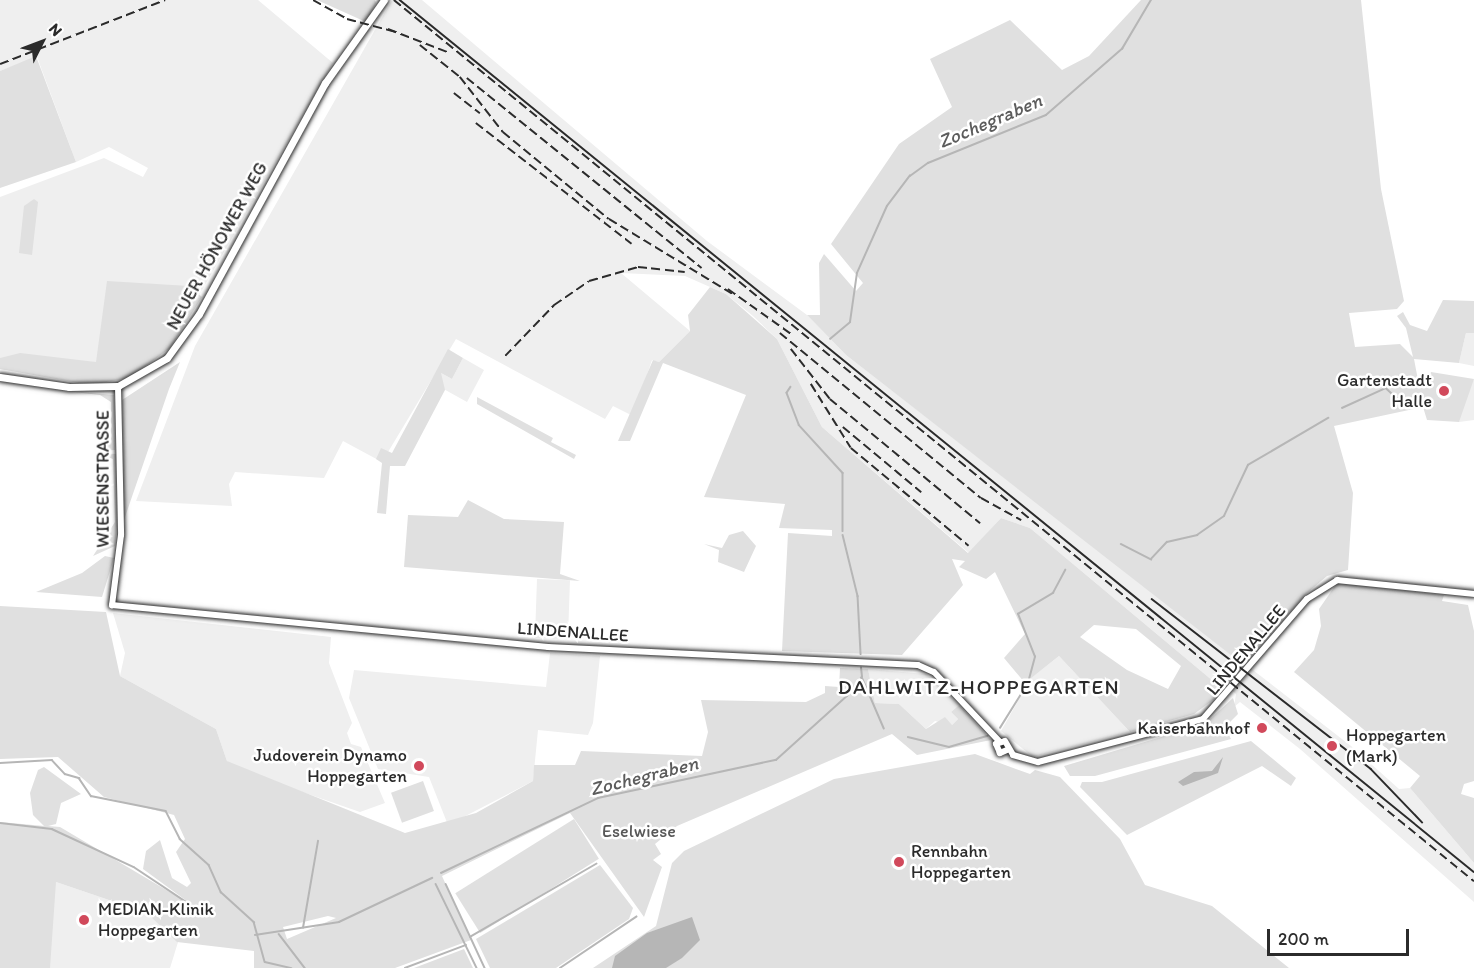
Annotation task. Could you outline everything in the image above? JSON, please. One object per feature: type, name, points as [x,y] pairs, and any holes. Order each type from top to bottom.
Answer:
[{"type":"main road","name":"NEUER HÖNOWER WEG","points":[[0,377],[69,387],[118,386],[148,372],[183,338],[325,83],[384,0]]},
{"type":"street","name":"WIESENSTRASSE","points":[[115,606],[110,597],[121,535],[118,386]]},
{"type":"street","name":"LINDENALLEE","points":[[115,606],[548,647],[918,665],[934,672],[999,741],[1007,743],[1007,750],[1038,762],[1203,719],[1307,599],[1337,580],[1473,594]]},
{"type":"shaded area","points":[[0,0],[258,0],[333,63],[176,335],[90,381],[0,369],[0,197],[104,158],[143,177],[148,168],[109,147],[76,162],[37,57],[0,71]]},
{"type":"shaded area","points":[[392,0],[422,0],[707,241],[807,315],[846,355],[1351,746],[1399,789],[1410,788],[1474,863],[1474,902],[1300,749],[1240,702],[1234,707],[1236,694],[1230,689],[1225,691],[1030,528],[1001,518],[969,553],[822,427],[777,339],[726,294],[685,276],[621,273],[690,331],[659,362],[652,360],[633,416],[613,406],[605,419],[456,339],[382,462],[343,441],[324,478],[235,472],[229,484],[232,506],[136,501],[195,346]]},
{"type":"shaded area","points":[[1466,333],[1474,333],[1474,366],[1459,363]]},
{"type":"shaded area","points":[[463,358],[484,370],[467,402],[440,387],[441,373],[452,379]]},
{"type":"shaded area","points":[[1474,379],[1474,420],[1459,422],[1462,402]]},
{"type":"shaded area","points":[[537,579],[570,580],[568,639],[535,638]]},
{"type":"shaded area","points":[[113,613],[331,637],[329,663],[352,723],[347,733],[351,744],[361,747],[385,803],[360,812],[239,770],[227,761],[216,729],[120,676],[125,653]]},
{"type":"shaded area","points":[[550,653],[600,656],[593,723],[588,735],[538,730],[533,781],[448,825],[429,777],[378,769],[349,698],[354,670],[546,687]]},
{"type":"shaded area","points":[[1059,656],[1130,732],[1033,757],[1001,731],[1031,678]]},
{"type":"shaded area","points":[[868,669],[926,674],[959,705],[951,712],[958,719],[952,725],[935,721],[926,729],[899,704],[875,703]]},
{"type":"shaded area","points":[[1223,757],[1218,773],[1183,786],[1178,782],[1194,772],[1212,771]]},
{"type":"shaded area","name":"MEDIAN-Klinik Hoppegarten","points":[[56,882],[147,913],[167,927],[179,939],[170,968],[7,968]]},
{"type":"shaded area","points":[[692,917],[700,940],[682,958],[666,968],[612,968],[615,956],[647,933]]},
{"type":"green space","points":[[317,0],[375,0],[376,3],[366,22]]},
{"type":"green space","points":[[1141,0],[1361,0],[1381,189],[1404,301],[1397,309],[1349,313],[1355,347],[1400,344],[1413,357],[1406,328],[1397,316],[1403,312],[1410,325],[1427,331],[1443,300],[1474,301],[1474,333],[1466,333],[1459,363],[1414,359],[1418,380],[1428,381],[1431,372],[1474,379],[1459,422],[1427,420],[1423,407],[1334,426],[1353,493],[1348,570],[1327,576],[1307,593],[1245,666],[846,355],[807,315],[820,315],[819,263],[824,254],[856,291],[863,283],[831,244],[899,144],[952,107],[930,59],[1010,20],[1062,70],[1089,56]]},
{"type":"green space","points":[[36,56],[76,162],[0,188],[0,71]]},
{"type":"green space","points":[[34,199],[38,202],[32,255],[19,253],[24,206]]},
{"type":"green space","points":[[107,281],[189,286],[202,297],[170,348],[129,378],[90,385],[0,369],[0,358],[20,353],[96,362]]},
{"type":"green space","points":[[710,287],[726,294],[777,339],[822,427],[968,553],[1001,518],[1030,528],[1225,691],[1194,714],[1130,732],[1059,656],[1025,683],[1004,658],[1025,634],[995,572],[986,579],[959,567],[965,561],[952,559],[963,585],[902,655],[782,651],[788,533],[832,536],[832,530],[779,528],[785,504],[704,497],[746,395],[663,363],[630,441],[618,441],[653,360],[659,362],[690,331],[688,315]],"holes":[[[1094,625],[1136,629],[1181,666],[1168,689],[1127,670],[1080,637]]]},
{"type":"green space","points":[[448,349],[463,358],[452,379],[441,373],[445,390],[405,466],[390,466],[386,514],[377,513],[382,463],[376,459],[381,448],[392,453]]},
{"type":"green space","points":[[180,362],[169,389],[124,520],[122,400]]},
{"type":"green space","points":[[66,391],[114,395],[115,450],[98,451],[111,442],[111,402],[100,395]]},
{"type":"green space","points":[[477,397],[553,438],[551,442],[576,455],[574,459],[477,404]]},
{"type":"green space","points":[[97,453],[116,454],[117,525],[115,546],[93,556],[115,522],[113,459]]},
{"type":"green space","points":[[468,500],[504,519],[564,522],[560,574],[580,581],[404,567],[408,515],[458,517]]},
{"type":"green space","points":[[743,531],[756,546],[744,572],[718,562],[719,550],[704,544],[722,548],[729,535]]},
{"type":"green space","points":[[105,556],[114,558],[102,597],[36,592],[82,573]]},
{"type":"green space","points":[[1337,583],[1444,595],[1442,601],[1468,605],[1474,631],[1474,781],[1464,784],[1461,794],[1474,798],[1474,863],[1410,788],[1420,776],[1294,672],[1314,650],[1321,626],[1319,609]]},
{"type":"green space","name":"Eselwiese","points":[[0,606],[106,612],[120,676],[216,729],[227,761],[405,833],[476,813],[533,781],[534,765],[575,765],[581,751],[702,756],[708,732],[701,700],[806,702],[825,693],[825,686],[839,687],[840,668],[868,669],[875,703],[899,704],[926,729],[945,717],[952,725],[958,719],[951,712],[959,705],[991,740],[917,755],[892,734],[677,826],[655,844],[661,854],[653,860],[662,867],[644,917],[570,813],[442,876],[471,940],[395,968],[254,968],[254,951],[177,942],[147,913],[56,882],[50,968],[0,968],[0,822],[44,826],[33,815],[30,793],[38,770],[44,767],[81,794],[61,803],[56,824],[48,826],[60,827],[195,907],[143,869],[146,851],[160,840],[172,878],[187,887],[191,883],[176,852],[185,839],[174,815],[104,797],[58,757],[0,759]],"holes":[[[328,916],[336,918],[287,939],[283,927]]]},
{"type":"green space","points":[[1233,698],[1238,714],[1225,727],[1231,739],[1095,776],[1070,776],[1064,766],[1205,724]]},
{"type":"green space","points":[[1251,741],[1296,778],[1291,786],[1262,766],[1127,835],[1080,787],[1082,782],[1102,782]]},
{"type":"green space","name":"Rennbahn Hoppegarten","points":[[975,754],[1030,774],[1035,770],[1060,777],[1120,839],[1145,885],[1212,906],[1289,968],[593,968],[656,926],[672,863],[684,851],[834,779]]},
{"type":"green space","points":[[423,781],[434,811],[402,823],[391,793]]},
{"type":"green space","points":[[574,819],[599,859],[480,933],[455,893]]},
{"type":"green space","points":[[600,865],[633,908],[629,919],[556,968],[490,968],[476,939]]},
{"type":"green space","points":[[464,949],[473,968],[414,968]]},
{"type":"waterway","name":"Zochegraben","points":[[830,339],[850,322],[857,273],[887,206],[910,176],[928,163],[1046,115],[1122,49],[1151,0]]},
{"type":"waterway","name":"Zochegraben","points":[[791,387],[787,393],[799,425],[843,473],[843,531]]},
{"type":"waterway","points":[[1342,408],[1386,388],[1400,401],[1422,405]]},
{"type":"waterway","points":[[1121,544],[1151,559],[1167,542],[1197,535],[1224,516],[1248,465],[1328,418]]},
{"type":"waterway","name":"Zochegraben","points":[[843,535],[858,596],[861,654]]},
{"type":"waterway","points":[[1000,728],[1028,683],[1035,657],[1018,614],[1053,593],[1065,570]]},
{"type":"waterway","name":"Zochegraben","points":[[441,873],[598,798],[776,760],[847,696],[862,677],[861,668]]},
{"type":"waterway","points":[[862,677],[884,728]]},
{"type":"waterway","points":[[908,737],[949,747],[987,736]]},
{"type":"waterway","points":[[0,763],[52,760],[65,774],[79,778],[91,796],[166,811],[180,839],[209,865],[221,892],[254,922],[265,962],[291,968]]},
{"type":"waterway","points":[[0,823],[52,829],[134,867],[197,909]]},
{"type":"waterway","points":[[303,928],[318,841]]},
{"type":"waterway","points":[[470,937],[596,864]]},
{"type":"waterway","name":"Zochegraben","points":[[255,935],[339,922],[432,878]]},
{"type":"waterway","points":[[436,884],[477,968]]},
{"type":"waterway","points":[[446,884],[485,968]]},
{"type":"waterway","points":[[560,968],[636,917]]},
{"type":"waterway","points":[[279,934],[305,968]]},
{"type":"waterway","points":[[405,968],[466,945]]},
{"type":"tram line","points":[[400,0],[1474,872]]},
{"type":"tram line","points":[[1152,599],[1371,769],[1422,822]]},
{"type":"railway","points":[[0,64],[165,0]]},
{"type":"railway","points":[[313,0],[347,19],[396,32]]},
{"type":"railway","points":[[394,0],[1474,881]]},
{"type":"railway","points":[[388,29],[450,53]]},
{"type":"railway","points":[[420,45],[460,77],[503,132],[609,219],[733,294]]},
{"type":"railway","points":[[467,78],[702,268]]},
{"type":"railway","points":[[454,93],[480,113]]},
{"type":"railway","points":[[476,123],[632,244]]},
{"type":"railway","points":[[505,356],[554,305],[589,281],[638,267],[685,272]]},
{"type":"railway","points":[[728,289],[791,334]]},
{"type":"railway","points":[[780,333],[981,498],[1021,520]]},
{"type":"railway","points":[[791,349],[830,399],[980,523]]},
{"type":"railway","points":[[811,384],[851,448],[969,546]]},
{"type":"railway","points":[[843,427],[921,492]]},
{"type":"place","name":"Gartenstadt Halle","points":[[1444,391]]},
{"type":"place","name":"Kaiserbahnhof","points":[[1262,728]]},
{"type":"place","name":"Hoppegarten (Mark)","points":[[1332,746]]},
{"type":"place","name":"Judoverein Dynamo Hoppegarten","points":[[419,766]]},
{"type":"place","name":"Rennbahn Hoppegarten","points":[[899,862]]},
{"type":"place","name":"MEDIAN-Klinik Hoppegarten","points":[[84,920]]},
{"type":"district","name":"DAHLWITZ-HOPPEGARTEN","points":[[979,687]]}]
